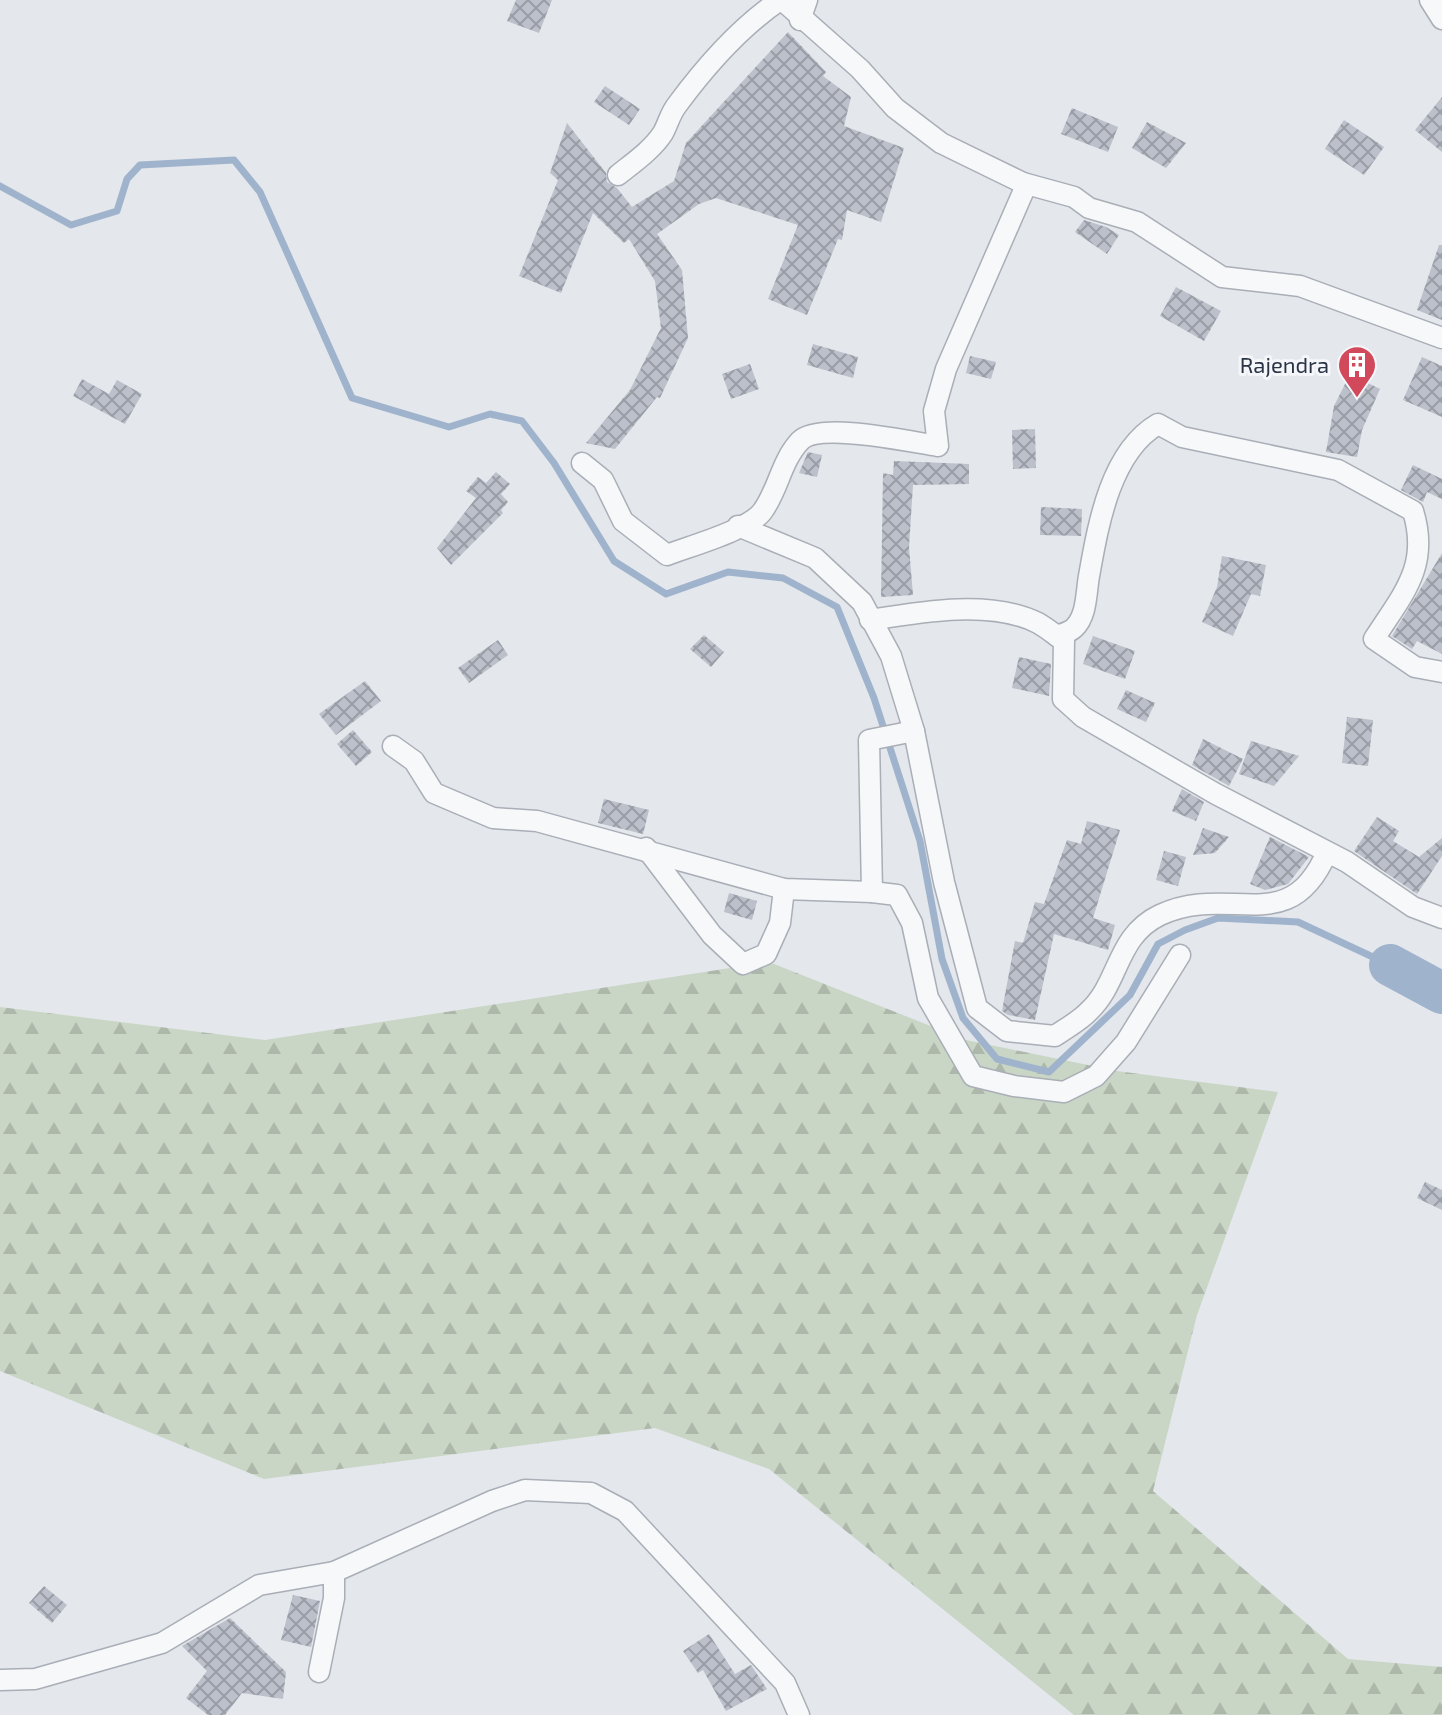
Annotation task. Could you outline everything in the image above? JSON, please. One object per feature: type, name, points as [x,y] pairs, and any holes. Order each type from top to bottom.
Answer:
[{"type":"street","points":[[618,175],[663,133],[676,106],[707,69],[757,16],[781,0],[804,10],[913,124],[941,143],[1023,183],[1074,197],[1089,208],[1137,222],[1222,277],[1300,286],[1442,338]]},
{"type":"street","points":[[1430,0],[1442,19]]},
{"type":"street","points":[[582,463],[603,480],[623,521],[667,555],[738,526],[761,513],[783,466],[802,439],[822,432],[938,446],[934,411],[946,369],[1024,190],[1023,183]]},
{"type":"street","points":[[1057,636],[1074,628],[1084,611],[1101,512],[1120,468],[1145,431],[1158,424],[1196,441],[1338,470],[1413,511],[1421,537],[1413,578],[1374,639],[1415,667],[1442,672]]},
{"type":"street","points":[[738,526],[815,558],[862,602],[891,656],[914,731],[964,968],[977,1008],[1007,1031],[1055,1036],[1091,1010],[1138,927],[1193,903],[1276,904],[1299,896],[1317,875],[1327,852]]},
{"type":"street","points":[[870,620],[935,609],[993,612],[1036,622],[1064,641],[1063,699],[1083,717],[1216,794],[1327,852],[1413,907],[1442,918]]},
{"type":"street","points":[[872,892],[869,740],[914,731]]},
{"type":"street","points":[[393,746],[414,761],[434,793],[493,818],[537,821],[646,848],[784,889],[897,895],[912,923],[928,998],[973,1076],[1014,1086],[1064,1092],[1096,1076],[1126,1042],[1180,955]]},
{"type":"street","points":[[646,848],[712,935],[743,964],[766,954],[780,923],[784,889]]},
{"type":"street","points":[[0,1680],[35,1679],[162,1643],[259,1585],[334,1572],[525,1490],[591,1493],[625,1511],[785,1683],[799,1715]]},
{"type":"street","points":[[319,1672],[334,1598],[334,1572]]},
{"type":"green space","points":[[769,962],[966,1040],[1117,1071],[1278,1092],[1197,1315],[1153,1491],[1348,1659],[1442,1667],[1442,1715],[1074,1715],[769,1469],[655,1428],[264,1479],[0,1371],[0,1007],[265,1040]]},
{"type":"building","points":[[516,0],[552,0],[539,33],[507,21]]},
{"type":"building","points":[[788,32],[826,72],[823,76],[851,97],[844,126],[904,148],[881,222],[847,210],[842,240],[838,239],[807,315],[768,299],[798,225],[716,198],[699,204],[657,234],[682,270],[688,338],[660,398],[657,397],[615,449],[586,443],[630,390],[661,328],[655,281],[629,239],[624,243],[593,213],[561,293],[519,276],[558,180],[550,173],[567,123],[606,173],[607,182],[617,188],[632,207],[674,181],[686,143]]},
{"type":"building","points":[[605,86],[640,109],[629,125],[594,102]]},
{"type":"building","points":[[1442,97],[1442,152],[1415,130]]},
{"type":"building","points":[[1072,108],[1118,127],[1108,152],[1061,134]]},
{"type":"building","points":[[1344,120],[1384,147],[1364,175],[1325,149]]},
{"type":"building","points":[[1147,122],[1186,143],[1166,168],[1132,148]]},
{"type":"building","points":[[1084,220],[1119,235],[1107,254],[1075,232]]},
{"type":"building","points":[[1439,245],[1442,245],[1442,320],[1417,310]]},
{"type":"building","points":[[1176,287],[1221,311],[1204,341],[1160,316]]},
{"type":"building","points":[[813,344],[858,357],[853,378],[807,365]]},
{"type":"building","points":[[970,356],[996,362],[991,379],[966,373]]},
{"type":"building","points":[[1422,357],[1442,366],[1442,417],[1403,400]]},
{"type":"building","points":[[750,364],[759,389],[731,399],[722,374]]},
{"type":"building","points":[[1350,374],[1380,389],[1362,430],[1357,457],[1326,452],[1334,406]]},
{"type":"building","points":[[82,379],[109,394],[117,380],[142,394],[125,424],[73,396]]},
{"type":"building","points":[[1035,429],[1036,468],[1013,469],[1012,430]]},
{"type":"building","points":[[808,452],[822,455],[817,477],[799,473]]},
{"type":"building","points":[[894,461],[969,464],[969,484],[913,485],[909,547],[913,595],[881,597],[883,473],[893,475]]},
{"type":"building","points":[[1413,465],[1442,479],[1442,499],[1427,492],[1423,502],[1401,490]]},
{"type":"building","points":[[496,472],[510,484],[501,494],[508,502],[501,510],[503,513],[451,565],[437,548],[476,498],[466,491],[478,477],[486,483]]},
{"type":"building","points":[[1041,507],[1082,509],[1081,536],[1040,535]]},
{"type":"building","points":[[1442,553],[1442,654],[1417,641],[1412,649],[1392,636]]},
{"type":"building","points":[[1222,556],[1266,565],[1260,596],[1251,594],[1233,636],[1202,622],[1217,587]]},
{"type":"building","points":[[704,635],[724,652],[711,667],[690,649]]},
{"type":"building","points":[[1093,636],[1135,651],[1125,679],[1083,664]]},
{"type":"building","points":[[498,640],[508,655],[469,683],[458,668]]},
{"type":"building","points":[[1019,657],[1051,664],[1049,696],[1012,688]]},
{"type":"building","points":[[365,681],[381,701],[336,735],[319,714]]},
{"type":"building","points":[[1126,690],[1155,703],[1146,722],[1117,709]]},
{"type":"building","points":[[1347,717],[1373,720],[1368,766],[1342,763]]},
{"type":"building","points":[[353,730],[372,752],[356,766],[337,744]]},
{"type":"building","points":[[1203,739],[1243,759],[1229,786],[1192,765]]},
{"type":"building","points":[[1251,741],[1299,756],[1274,786],[1239,774]]},
{"type":"building","points":[[1182,789],[1204,802],[1196,821],[1172,811]]},
{"type":"building","points":[[604,799],[649,810],[643,834],[598,823]]},
{"type":"building","points":[[1377,817],[1399,831],[1393,841],[1419,857],[1442,838],[1442,856],[1417,894],[1354,851]]},
{"type":"building","points":[[1087,821],[1120,830],[1093,918],[1115,925],[1108,950],[1054,934],[1035,1020],[1008,1015],[1002,1011],[1015,941],[1023,943],[1035,902],[1044,904],[1067,840],[1081,844]]},
{"type":"building","points":[[1203,828],[1229,837],[1215,853],[1193,855]]},
{"type":"building","points":[[1270,837],[1309,857],[1288,884],[1265,890],[1250,884]]},
{"type":"building","points":[[1164,851],[1186,857],[1178,886],[1156,880]]},
{"type":"building","points":[[729,893],[757,901],[752,920],[724,912]]},
{"type":"building","points":[[1425,1182],[1442,1190],[1442,1210],[1417,1198]]},
{"type":"building","points":[[44,1586],[67,1605],[52,1623],[29,1603]]},
{"type":"building","points":[[293,1595],[320,1601],[311,1647],[281,1640]]},
{"type":"building","points":[[230,1618],[286,1672],[283,1699],[242,1693],[225,1715],[208,1715],[186,1698],[207,1671],[182,1646]]},
{"type":"building","points":[[709,1634],[735,1674],[751,1665],[767,1689],[726,1711],[703,1670],[698,1673],[683,1651]]},
{"type":"waterway","points":[[0,186],[71,225],[117,211],[127,179],[140,165],[234,160],[260,192],[352,398],[449,427],[490,414],[522,421],[554,463],[614,561],[666,594],[728,572],[783,578],[837,607],[874,698],[920,841],[942,959],[963,1018],[997,1059],[1049,1072],[1130,995],[1158,944],[1218,918],[1298,922],[1390,965]]},
{"type":"waterway","points":[[1390,965],[1442,993]]},
{"type":"place","name":"Rajendra","points":[[1357,399]]}]
